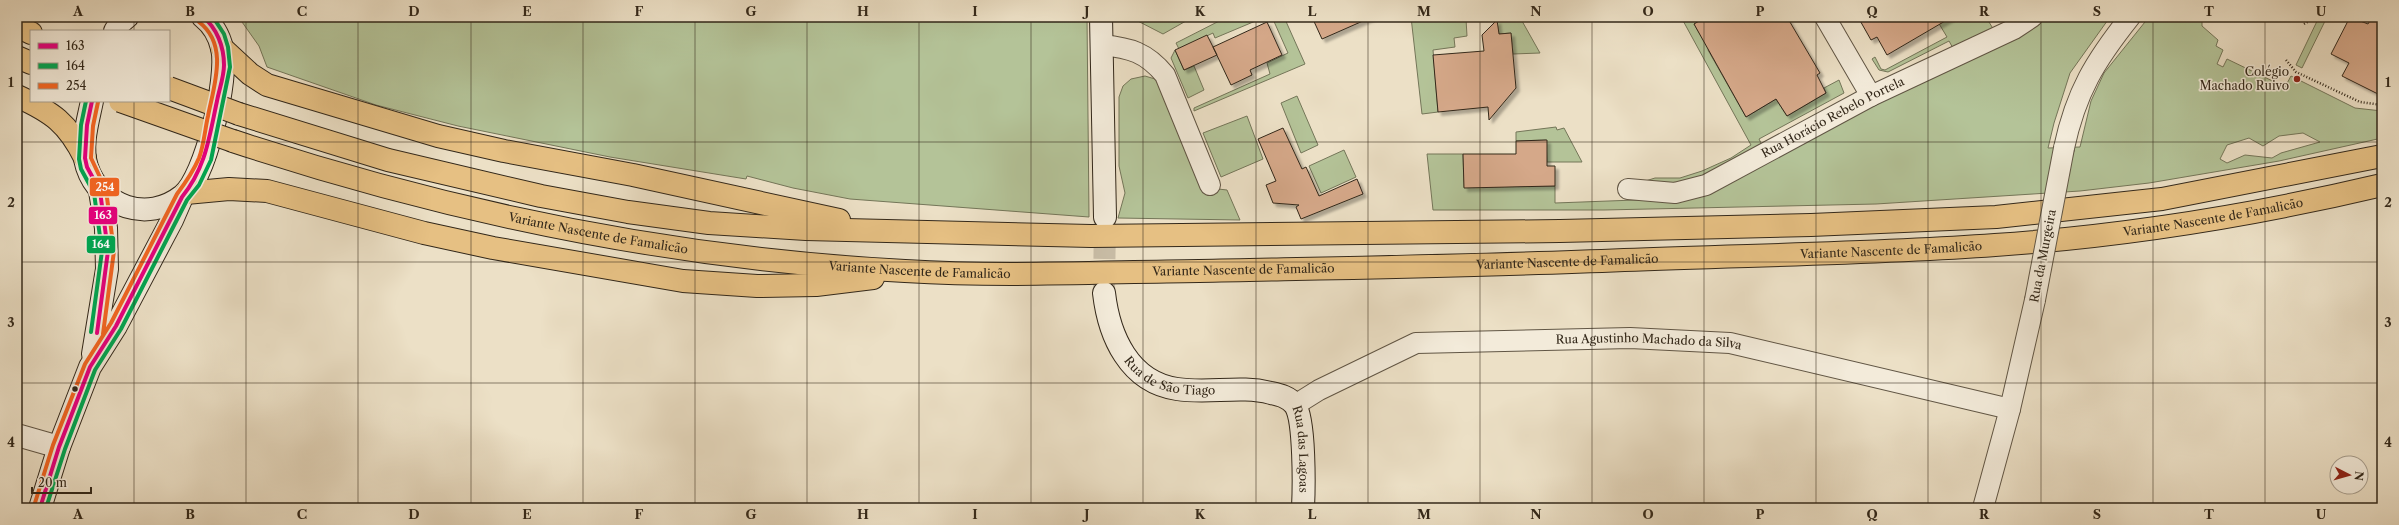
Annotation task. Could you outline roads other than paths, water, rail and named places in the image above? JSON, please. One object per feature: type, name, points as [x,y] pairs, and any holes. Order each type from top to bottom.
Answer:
[{"type":"highway","points":[[17,26],[30,32]]},
{"type":"highway","points":[[222,48],[250,74],[267,86],[438,136],[539,158],[633,175],[887,232]]},
{"type":"highway","points":[[17,57],[30,63]]},
{"type":"highway","points":[[170,88],[239,114],[396,162],[541,196],[628,212],[708,223],[887,232],[1090,236],[1323,234],[1811,225],[1988,217],[2095,208],[2162,199],[2382,156]]},
{"type":"highway","points":[[17,96],[30,102]]},
{"type":"highway","points":[[31,102],[45,108],[58,118],[76,140],[85,158]]},
{"type":"highway","name":"Variante Nascente de Famalicão","points":[[123,102],[233,141],[382,187],[537,224],[705,251],[905,271],[1116,272],[1563,263],[1992,245],[2139,230],[2234,215],[2382,185]]},
{"type":"highway","points":[[184,195],[246,188],[267,191],[424,233],[570,263],[683,281],[757,286],[816,285],[905,271]]},
{"type":"main road","points":[[116,30],[120,23],[127,17]]},
{"type":"main road","points":[[1101,17],[1105,217]]},
{"type":"main road","points":[[40,508],[58,447],[90,367],[116,326],[184,195],[194,182],[205,158],[224,66],[222,48],[212,19]]},
{"type":"main road","points":[[92,102],[87,125],[85,158],[90,173],[100,191],[109,199],[126,208],[145,210],[164,207],[184,195]]},
{"type":"main road","points":[[90,367],[108,269],[106,228],[100,191]]},
{"type":"main road","name":"Rua de São Tiago","points":[[1104,293],[1107,316],[1121,351],[1137,369],[1156,383],[1177,389],[1253,389],[1290,401]]},
{"type":"main road","name":"Rua das Lagoas","points":[[1290,401],[1301,431],[1304,508]]},
{"type":"main road","points":[[17,435],[58,447]]},
{"type":"street","points":[[1825,17],[1871,96]]},
{"type":"street","name":"Rua Horácio Rebelo Portela","points":[[1628,189],[1675,193],[1706,185],[1871,96],[2014,29],[2032,17]]},
{"type":"street","name":"Rua da Murgeira","points":[[1983,508],[2010,409],[2035,300],[2064,148],[2077,98],[2088,74],[2130,17]]},
{"type":"street","points":[[1102,45],[1123,48],[1143,54],[1154,62],[1165,74],[1210,185]]},
{"type":"street","name":"Rua Agustinho Machado da Silva","points":[[1290,401],[1320,390],[1416,343],[1630,338],[1730,343],[2010,409]]},
{"type":"tunnel","points":[[1104,292],[1105,217]]},
{"type":"place","name":"Colégio Machado Ruivo","points":[[2297,79]]}]
